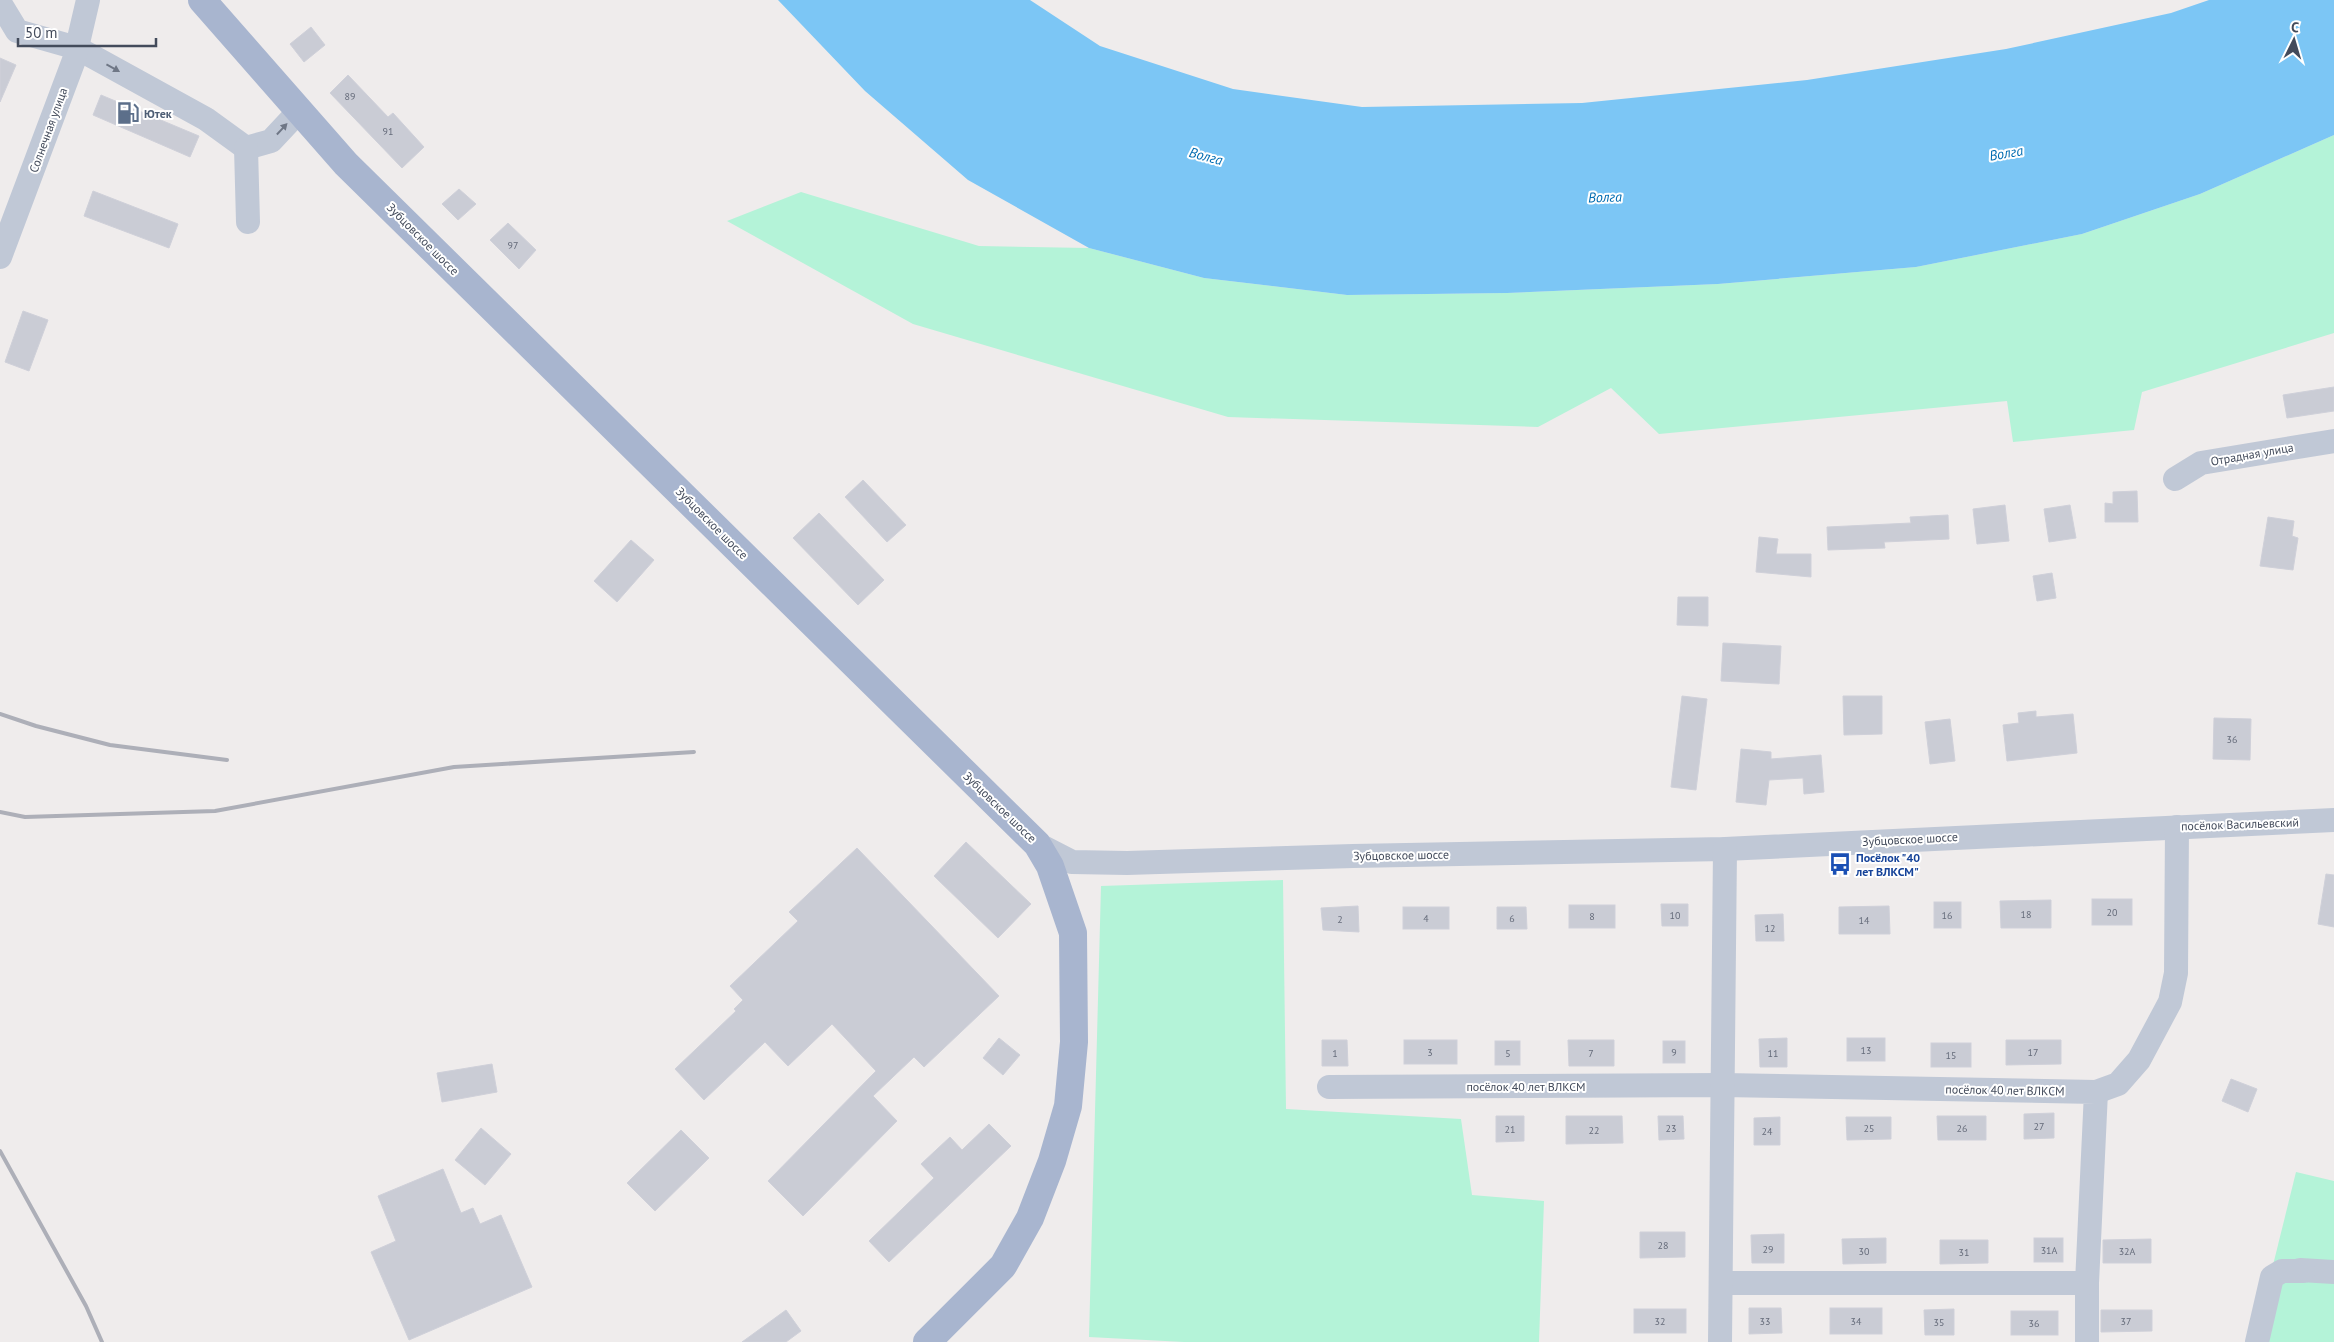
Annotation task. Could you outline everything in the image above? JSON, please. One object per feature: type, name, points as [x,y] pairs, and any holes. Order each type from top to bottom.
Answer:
[{"type":"main road","name":"Зубцовское шоссе","points":[[202,0],[346,164],[1037,844]]},
{"type":"main road","points":[[927,1342],[1003,1266],[1030,1218],[1052,1162],[1068,1106],[1074,1042],[1073,933],[1050,866],[1037,844]]},
{"type":"street","name":"Солнечная улица","points":[[0,257],[77,48],[88,0]]},
{"type":"street","points":[[0,4],[17,31],[77,48],[206,119],[246,148]]},
{"type":"street","points":[[246,148],[271,141],[300,110]]},
{"type":"street","points":[[246,148],[248,222]]},
{"type":"street","name":"Отрадная улица","points":[[2175,478],[2202,463],[2334,440]]},
{"type":"street","name":"посёлок Васильевский","points":[[2146,828],[2334,820]]},
{"type":"street","points":[[2087,1342],[2096,1092],[2118,1084],[2140,1060],[2170,1002],[2176,973],[2177,827]]},
{"type":"street","name":"Зубцовское шоссе","points":[[1037,844],[1072,862],[1127,863],[1725,848],[2146,828]]},
{"type":"street","points":[[1720,1342],[1725,848]]},
{"type":"street","name":"посёлок 40 лет ВЛКСМ","points":[[1329,1087],[1723,1085],[2096,1092]]},
{"type":"street","points":[[2257,1342],[2272,1277],[2282,1271],[2334,1272]]},
{"type":"street","points":[[1720,1283],[2088,1283]]},
{"type":"green space","points":[[2334,135],[2334,333],[2142,392],[2134,430],[2013,442],[2007,401],[1659,434],[1611,388],[1538,427],[1228,417],[913,324],[727,221],[801,192],[979,246],[1089,248],[1204,278],[1347,295],[1507,293],[1718,284],[1916,267],[2082,234],[2200,194]]},
{"type":"green space","points":[[1283,880],[1286,1109],[1461,1119],[1472,1195],[1544,1201],[1539,1342],[1184,1342],[1089,1337],[1101,886]]},
{"type":"green space","points":[[2296,1172],[2334,1181],[2334,1342],[2254,1342]]},
{"type":"water","name":"Волга","points":[[778,0],[1030,0],[1100,46],[1233,89],[1362,107],[1582,103],[1807,80],[2006,49],[2171,13],[2209,0],[2334,0],[2334,135],[2200,194],[2082,234],[1916,267],[1718,284],[1507,293],[1347,295],[1204,278],[1089,248],[968,180],[865,91]]},
{"type":"building","points":[[311,27],[325,45],[304,62],[290,44]]},
{"type":"building","points":[[0,58],[16,65],[0,102]]},
{"type":"building","points":[[348,75],[388,117],[393,113],[424,147],[402,168],[330,93]]},
{"type":"building","points":[[101,95],[199,136],[190,157],[93,115]]},
{"type":"building","points":[[459,189],[476,204],[458,220],[442,204]]},
{"type":"building","points":[[93,191],[178,224],[169,248],[84,216]]},
{"type":"building","points":[[508,223],[536,250],[519,269],[490,240]]},
{"type":"building","points":[[23,311],[48,320],[29,371],[5,362]]},
{"type":"building","points":[[2334,387],[2334,411],[2287,418],[2283,395]]},
{"type":"building","points":[[863,480],[906,525],[887,542],[845,497]]},
{"type":"building","points":[[2137,491],[2138,522],[2105,522],[2105,503],[2113,504],[2113,492]]},
{"type":"building","points":[[2005,505],[2009,541],[1977,544],[1973,509]]},
{"type":"building","points":[[2070,505],[2076,538],[2049,542],[2044,509]]},
{"type":"building","points":[[819,513],[884,580],[858,605],[793,538]]},
{"type":"building","points":[[1948,515],[1949,539],[1884,542],[1885,548],[1828,550],[1827,527],[1911,523],[1910,517]]},
{"type":"building","points":[[2268,517],[2294,521],[2292,536],[2298,538],[2293,570],[2260,566]]},
{"type":"building","points":[[1759,537],[1778,539],[1776,554],[1811,554],[1811,577],[1756,572]]},
{"type":"building","points":[[631,540],[654,560],[617,602],[594,581]]},
{"type":"building","points":[[2052,573],[2056,598],[2037,601],[2033,576]]},
{"type":"building","points":[[1678,597],[1708,597],[1708,626],[1677,625]]},
{"type":"building","points":[[1723,643],[1781,646],[1779,684],[1721,681]]},
{"type":"building","points":[[1682,696],[1707,699],[1696,790],[1671,787]]},
{"type":"building","points":[[1843,696],[1882,696],[1882,734],[1844,735]]},
{"type":"building","points":[[2036,711],[2036,717],[2073,714],[2077,753],[2007,761],[2003,725],[2019,723],[2018,713]]},
{"type":"building","points":[[2214,718],[2251,719],[2250,760],[2213,759]]},
{"type":"building","points":[[1950,719],[1955,761],[1930,764],[1925,722]]},
{"type":"building","points":[[1741,749],[1771,752],[1771,759],[1821,755],[1824,792],[1804,794],[1803,778],[1769,780],[1766,805],[1736,802]]},
{"type":"building","points":[[966,842],[1031,904],[998,938],[934,876]]},
{"type":"building","points":[[857,848],[999,996],[924,1067],[914,1057],[873,1096],[897,1121],[803,1216],[768,1181],[876,1071],[832,1024],[788,1066],[765,1042],[704,1100],[675,1069],[736,1011],[734,1009],[743,1000],[730,986],[798,921],[789,912]]},
{"type":"building","points":[[2326,874],[2334,875],[2334,927],[2318,924]]},
{"type":"building","points":[[2092,899],[2132,899],[2132,925],[2092,925]]},
{"type":"building","points":[[2051,900],[2051,928],[2001,928],[2000,901]]},
{"type":"building","points":[[1934,902],[1961,902],[1961,928],[1934,928]]},
{"type":"building","points":[[1661,904],[1688,904],[1688,926],[1662,926]]},
{"type":"building","points":[[1569,905],[1615,905],[1615,928],[1569,928]]},
{"type":"building","points":[[1358,906],[1359,932],[1323,930],[1321,908]]},
{"type":"building","points":[[1889,906],[1890,934],[1839,934],[1839,907]]},
{"type":"building","points":[[1403,907],[1449,907],[1449,929],[1403,929]]},
{"type":"building","points":[[1497,907],[1526,907],[1527,929],[1497,929]]},
{"type":"building","points":[[1783,914],[1784,941],[1756,941],[1755,915]]},
{"type":"building","points":[[999,1038],[1020,1055],[1003,1075],[983,1058]]},
{"type":"building","points":[[1787,1038],[1787,1067],[1760,1067],[1759,1039]]},
{"type":"building","points":[[1847,1038],[1885,1038],[1885,1061],[1847,1061]]},
{"type":"building","points":[[1322,1040],[1347,1040],[1348,1066],[1322,1066]]},
{"type":"building","points":[[1404,1040],[1457,1040],[1457,1064],[1404,1064]]},
{"type":"building","points":[[1568,1040],[1614,1040],[1614,1066],[1569,1066]]},
{"type":"building","points":[[2006,1040],[2061,1040],[2061,1064],[2006,1065]]},
{"type":"building","points":[[1495,1041],[1520,1041],[1520,1065],[1495,1065]]},
{"type":"building","points":[[1663,1041],[1685,1041],[1685,1063],[1663,1063]]},
{"type":"building","points":[[1931,1043],[1971,1043],[1971,1067],[1931,1067]]},
{"type":"building","points":[[492,1064],[497,1092],[442,1102],[437,1073]]},
{"type":"building","points":[[2231,1079],[2257,1089],[2248,1112],[2222,1101]]},
{"type":"building","points":[[2054,1113],[2054,1138],[2024,1139],[2024,1114]]},
{"type":"building","points":[[1496,1116],[1524,1116],[1524,1141],[1496,1142]]},
{"type":"building","points":[[1566,1116],[1622,1116],[1623,1143],[1566,1144]]},
{"type":"building","points":[[1658,1116],[1683,1116],[1684,1139],[1659,1140]]},
{"type":"building","points":[[1937,1116],[1986,1116],[1986,1140],[1938,1140]]},
{"type":"building","points":[[1780,1117],[1780,1145],[1754,1145],[1754,1118]]},
{"type":"building","points":[[1846,1117],[1891,1117],[1891,1139],[1847,1140]]},
{"type":"building","points":[[989,1124],[1011,1146],[889,1262],[869,1241],[934,1178],[921,1164],[950,1137],[962,1150]]},
{"type":"building","points":[[481,1128],[511,1154],[485,1185],[455,1160]]},
{"type":"building","points":[[681,1130],[709,1158],[655,1211],[627,1183]]},
{"type":"building","points":[[443,1169],[461,1213],[473,1208],[480,1224],[501,1215],[532,1287],[409,1340],[371,1252],[396,1241],[378,1196]]},
{"type":"building","points":[[1640,1232],[1685,1232],[1685,1257],[1640,1258]]},
{"type":"building","points":[[1784,1234],[1784,1263],[1752,1263],[1751,1235]]},
{"type":"building","points":[[1886,1238],[1886,1263],[1843,1264],[1842,1239]]},
{"type":"building","points":[[2034,1238],[2063,1238],[2063,1262],[2034,1262]]},
{"type":"building","points":[[2151,1239],[2151,1263],[2103,1263],[2103,1240]]},
{"type":"building","points":[[1940,1240],[1988,1240],[1988,1263],[1940,1264]]},
{"type":"building","points":[[1749,1308],[1781,1308],[1782,1333],[1749,1334]]},
{"type":"building","points":[[1830,1308],[1882,1308],[1882,1334],[1830,1334]]},
{"type":"building","points":[[1634,1309],[1686,1309],[1686,1333],[1634,1333]]},
{"type":"building","points":[[1954,1309],[1954,1335],[1925,1335],[1924,1310]]},
{"type":"building","points":[[786,1310],[801,1331],[786,1342],[742,1342]]},
{"type":"building","points":[[2101,1310],[2152,1310],[2152,1331],[2101,1332]]},
{"type":"building","points":[[2011,1311],[2058,1311],[2058,1335],[2011,1335]]},
{"type":"railway","points":[[0,714],[36,726],[110,745],[227,760]]},
{"type":"railway","points":[[0,812],[25,817],[215,811],[454,767],[694,752]]},
{"type":"railway","points":[[0,1151],[86,1306],[102,1342]]},
{"type":"place","name":"Ютек","points":[[128,113]]},
{"type":"place","name":"Посёлок \"40 лет ВЛКСМ\"","points":[[1840,864]]}]
